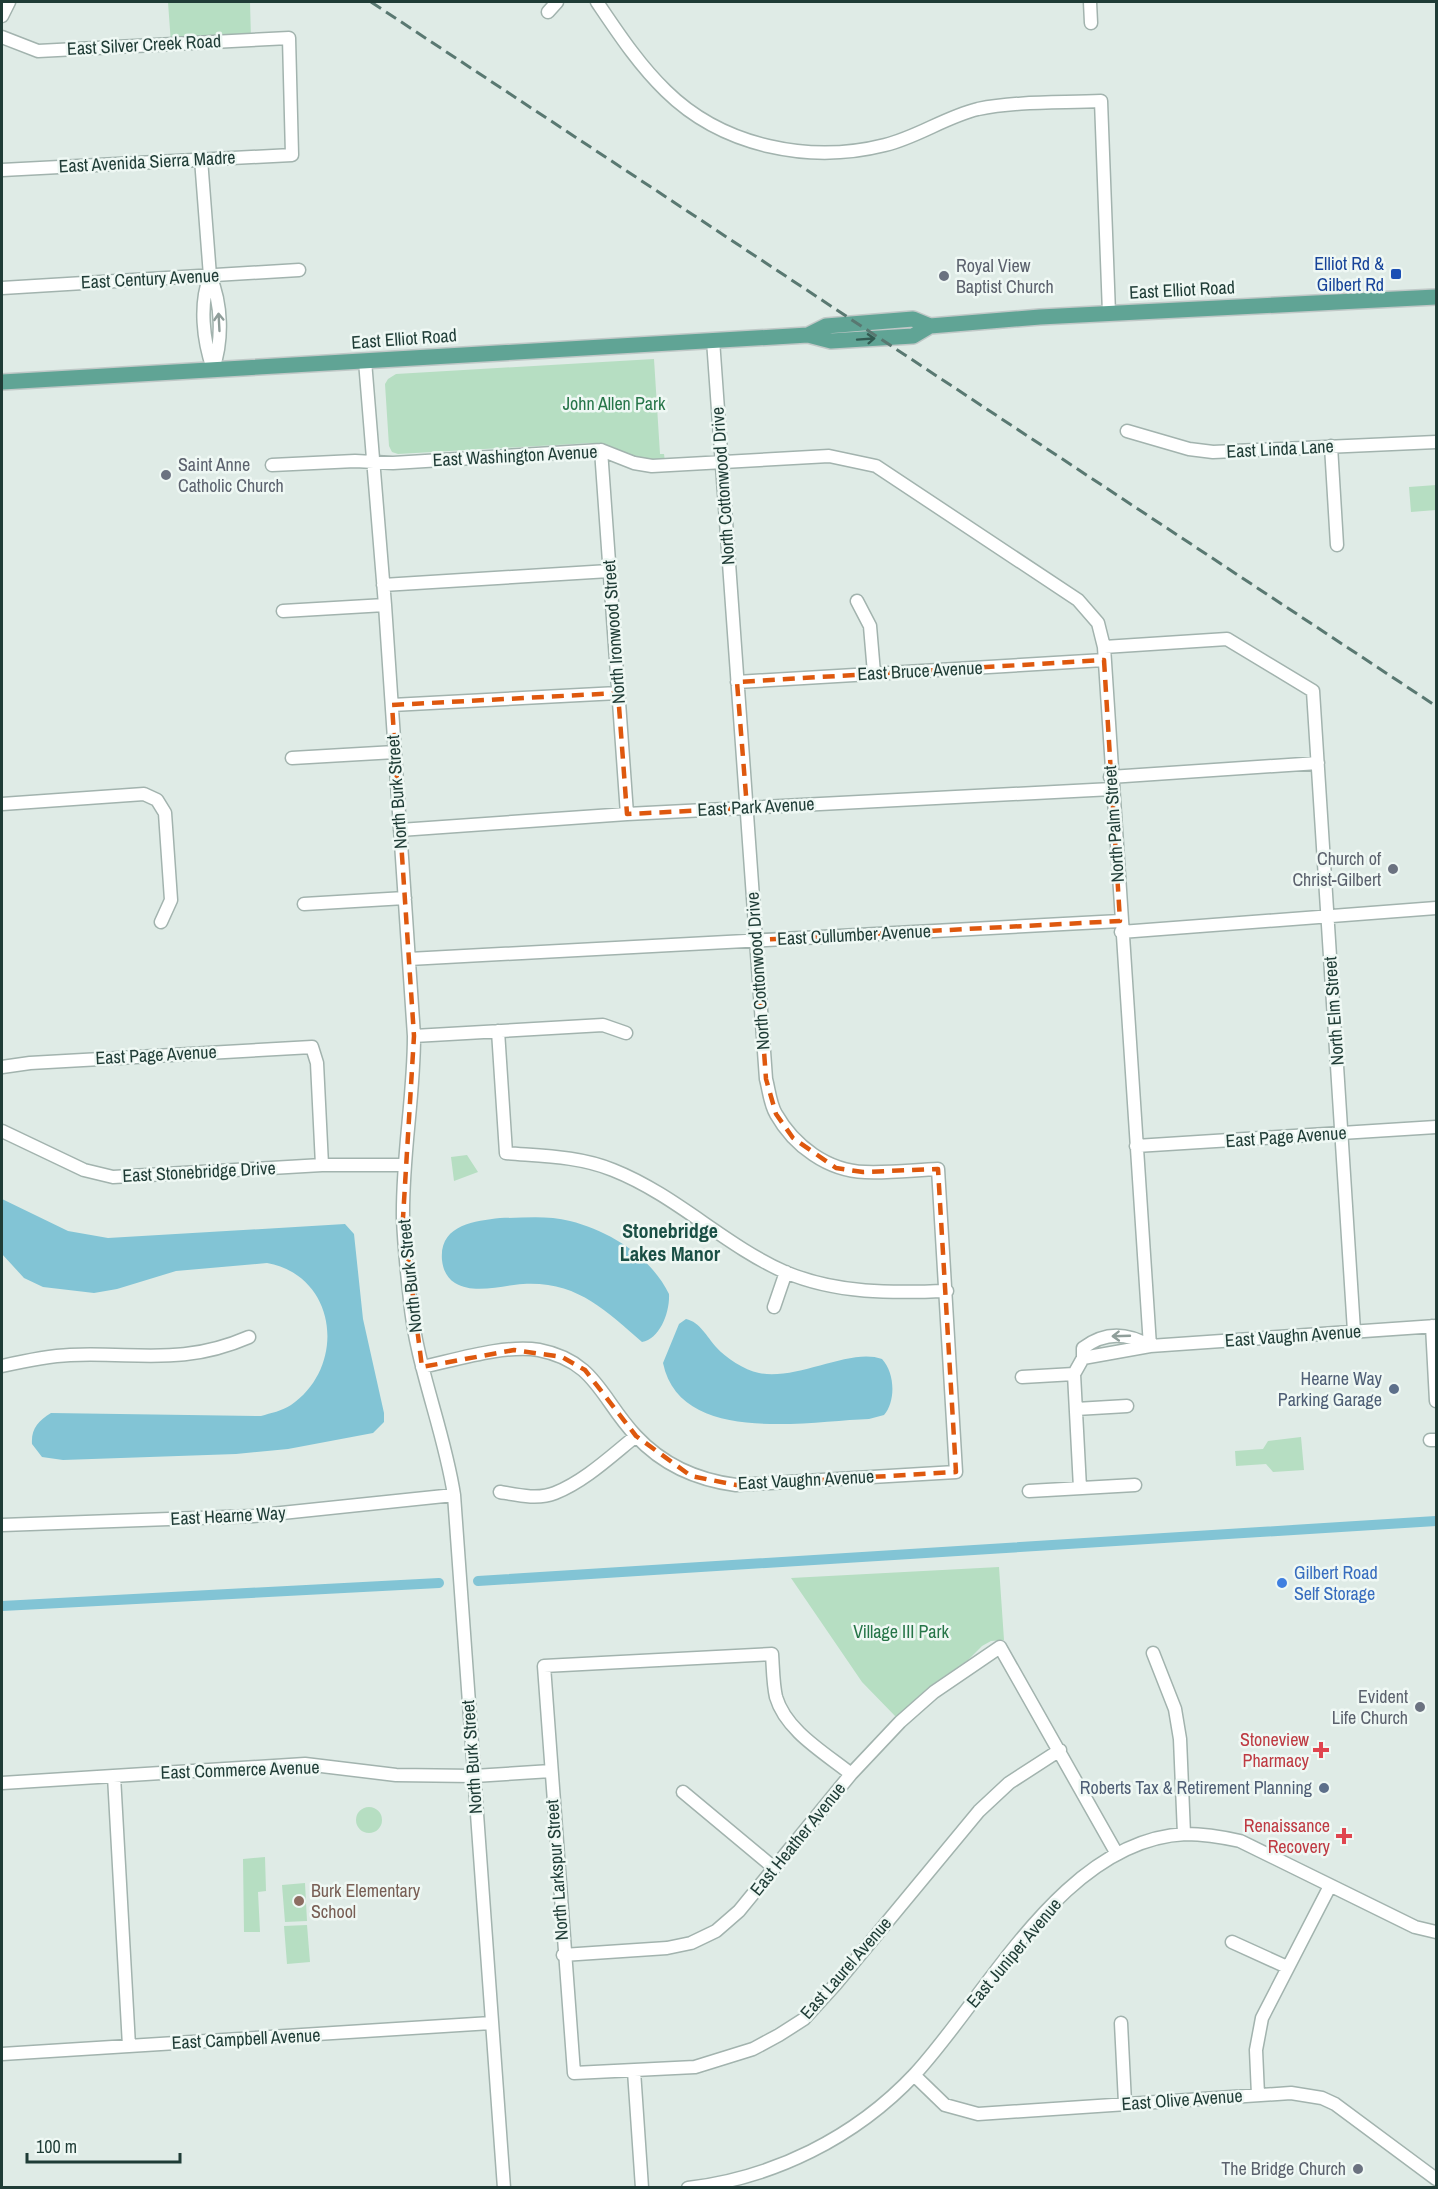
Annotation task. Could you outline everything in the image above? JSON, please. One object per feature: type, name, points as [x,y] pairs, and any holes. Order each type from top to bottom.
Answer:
[{"type":"main road","name":"East Elliot Road","points":[[2,382],[808,335],[826,326],[913,319],[930,326],[1109,313],[1437,297]]},
{"type":"street","points":[[2,16],[9,2]]},
{"type":"street","points":[[548,12],[557,2]]},
{"type":"street","points":[[597,2],[622,40],[657,82],[687,109],[726,132],[794,152],[840,153],[888,144],[961,114],[982,109],[1101,101],[1109,313]]},
{"type":"street","points":[[1090,2],[1091,23]]},
{"type":"street","name":"East Silver Creek Road","points":[[2,37],[38,51],[289,38],[292,155]]},
{"type":"street","name":"East Avenida Sierra Madre","points":[[2,170],[292,155]]},
{"type":"street","points":[[201,159],[210,276],[203,293],[207,349],[213,369]]},
{"type":"street","name":"East Century Avenue","points":[[2,288],[299,270]]},
{"type":"street","name":"North Cottonwood Drive","points":[[713,340],[766,1079],[776,1114],[794,1137],[806,1149],[836,1168],[863,1172],[938,1169],[956,1472]]},
{"type":"street","name":"North Burk Street","points":[[365,361],[385,605],[414,1036],[414,1080],[405,1165],[403,1218],[410,1302],[422,1367],[447,1454],[454,1495],[504,2187]]},
{"type":"street","name":"East Linda Lane","points":[[1126,431],[1200,451],[1437,442]]},
{"type":"street","points":[[1331,446],[1337,545]]},
{"type":"street","name":"East Washington Avenue","points":[[272,465],[373,461],[393,463],[601,450],[634,463],[652,465],[829,456]]},
{"type":"street","name":"North Ironwood Street","points":[[601,450],[627,814]]},
{"type":"street","name":"North Palm Street","points":[[829,456],[876,466],[1078,600],[1098,623],[1104,654],[1150,1346]]},
{"type":"street","points":[[383,585],[609,571]]},
{"type":"street","points":[[857,602],[870,626],[874,673]]},
{"type":"street","points":[[283,611],[385,605]]},
{"type":"street","name":"East Bruce Avenue","points":[[737,682],[1104,654],[1227,639],[1313,691]]},
{"type":"street","name":"North Elm Street","points":[[1313,691],[1354,1331]]},
{"type":"street","points":[[392,705],[618,693]]},
{"type":"street","points":[[292,758],[395,752]]},
{"type":"street","name":"East Park Avenue","points":[[400,830],[1111,783],[1318,763]]},
{"type":"street","points":[[2,804],[144,794],[157,800],[165,813],[171,900],[161,922]]},
{"type":"street","points":[[304,904],[405,898]]},
{"type":"street","name":"East Cullumber Avenue","points":[[409,959],[756,940],[1328,916],[1437,908]]},
{"type":"street","points":[[414,1036],[603,1025],[626,1033]]},
{"type":"street","points":[[498,1031],[506,1153],[577,1159],[612,1169],[651,1187],[760,1259],[786,1272],[837,1287],[867,1291],[899,1293],[947,1291]]},
{"type":"street","name":"East Page Avenue","points":[[2,1068],[30,1063],[312,1047],[317,1063],[322,1165]]},
{"type":"street","name":"East Page Avenue","points":[[1136,1146],[1437,1127]]},
{"type":"street","name":"East Stonebridge Drive","points":[[2,1131],[84,1170],[113,1177],[322,1165],[405,1165]]},
{"type":"street","points":[[774,1307],[786,1272]]},
{"type":"street","points":[[1434,1326],[1437,1401]]},
{"type":"street","name":"East Vaughn Avenue","points":[[1074,1374],[1083,1358],[1150,1346],[1434,1326]]},
{"type":"street","points":[[2,1366],[70,1355],[172,1357],[224,1348],[249,1337]]},
{"type":"street","name":"East Vaughn Avenue","points":[[422,1367],[514,1350],[538,1350],[562,1357],[585,1370],[636,1436],[674,1467],[690,1476],[736,1485],[956,1472]]},
{"type":"street","points":[[1022,1377],[1074,1374],[1080,1488]]},
{"type":"street","points":[[1076,1409],[1127,1406]]},
{"type":"street","points":[[500,1492],[527,1497],[554,1494],[592,1470],[636,1436]]},
{"type":"street","points":[[1029,1491],[1135,1485]]},
{"type":"street","name":"East Hearne Way","points":[[2,1525],[253,1516],[454,1495]]},
{"type":"street","name":"East Heather Avenue","points":[[563,1955],[667,1948],[691,1943],[716,1931],[739,1911],[851,1774],[915,1708],[1000,1647],[1060,1750]]},
{"type":"street","points":[[1153,1653],[1174,1709],[1180,1739],[1184,1834]]},
{"type":"street","name":"North Larkspur Street","points":[[574,2073],[563,1955],[544,1666],[772,1654],[776,1697],[786,1716],[799,1733],[851,1774]]},
{"type":"street","points":[[1060,1750],[1117,1854]]},
{"type":"street","name":"East Laurel Avenue","points":[[574,2073],[695,2067],[753,2049],[804,2019],[979,1812],[1009,1783],[1060,1750]]},
{"type":"street","name":"East Commerce Avenue","points":[[2,1783],[305,1764],[396,1775],[474,1776],[551,1771]]},
{"type":"street","points":[[114,1776],[129,2046]]},
{"type":"street","points":[[683,1792],[773,1867]]},
{"type":"street","name":"East Juniper Avenue","points":[[688,2187],[750,2177],[794,2161],[830,2142],[873,2111],[914,2075],[1056,1901],[1117,1854],[1148,1841],[1184,1834],[1212,1835],[1240,1841],[1415,1927],[1437,1932]]},
{"type":"street","points":[[1258,2095],[1258,2034],[1262,2018],[1330,1886]]},
{"type":"street","points":[[1232,1942],[1287,1968]]},
{"type":"street","name":"East Campbell Avenue","points":[[2,2054],[491,2023]]},
{"type":"street","points":[[1121,2023],[1125,2103]]},
{"type":"street","points":[[634,2071],[642,2187]]},
{"type":"street","name":"East Olive Avenue","points":[[914,2075],[945,2105],[978,2114],[1292,2093],[1322,2098],[1349,2113],[1437,2179]]},
{"type":"highlighted area","points":[[1104,660],[1120,921],[756,940],[766,1079],[776,1114],[793,1138],[836,1168],[863,1172],[938,1169],[956,1472],[736,1485],[691,1476],[636,1436],[585,1370],[562,1357],[514,1350],[422,1367],[403,1218],[414,1036],[392,705],[618,693],[627,814],[747,808],[737,682]]},
{"type":"green space","points":[[168,2],[250,2],[251,39],[171,44]]},
{"type":"green space","name":"John Allen Park","points":[[654,359],[660,454],[664,454],[665,462],[637,458],[613,447],[591,443],[398,454],[392,452],[389,446],[385,384],[396,374]]},
{"type":"green space","points":[[1436,485],[1436,510],[1411,512],[1409,487]]},
{"type":"green space","points":[[467,1155],[478,1172],[454,1181],[451,1157]]},
{"type":"green space","points":[[1301,1437],[1304,1470],[1273,1472],[1266,1464],[1236,1466],[1235,1451],[1263,1449],[1268,1441]]},
{"type":"green space","name":"Village III Park","points":[[999,1567],[1004,1640],[991,1641],[982,1646],[968,1660],[930,1686],[896,1717],[862,1682],[791,1578]]},
{"type":"green space","points":[[369,1807],[378,1811],[382,1820],[378,1829],[369,1833],[360,1829],[356,1820],[360,1811]]},
{"type":"green space","points":[[265,1857],[266,1891],[258,1892],[260,1932],[244,1932],[243,1859]]},
{"type":"green space","points":[[305,1883],[307,1921],[285,1922],[282,1885]]},
{"type":"green space","points":[[307,1925],[310,1962],[287,1964],[284,1926]]},
{"type":"water","points":[[2,1199],[68,1231],[108,1238],[345,1224],[354,1234],[363,1319],[384,1422],[373,1433],[288,1449],[236,1454],[63,1460],[42,1457],[32,1444],[33,1434],[39,1422],[51,1413],[261,1416],[284,1409],[309,1389],[321,1369],[327,1347],[327,1325],[321,1304],[309,1285],[291,1271],[267,1263],[176,1271],[117,1289],[94,1293],[43,1287],[24,1278],[2,1254]]},
{"type":"water","points":[[500,1218],[562,1219],[600,1231],[628,1247],[652,1268],[669,1294],[668,1309],[659,1330],[654,1336],[642,1342],[589,1300],[559,1287],[523,1284],[480,1289],[463,1287],[452,1281],[446,1273],[442,1260],[446,1239],[452,1232],[469,1223]]},
{"type":"water","points":[[686,1319],[699,1327],[730,1359],[759,1373],[790,1372],[855,1357],[869,1356],[882,1359],[892,1379],[891,1402],[884,1415],[869,1419],[782,1424],[750,1423],[720,1418],[694,1407],[674,1389],[663,1363],[679,1324]]},
{"type":"waterway","points":[[478,1581],[1436,1521]]},
{"type":"waterway","points":[[2,1606],[439,1583]]},
{"type":"railway","points":[[371,2],[1436,706]]},
{"type":"place","name":"Elliot Rd & Gilbert Rd","points":[[1396,274]]},
{"type":"place","name":"Royal View Baptist Church","points":[[944,276]]},
{"type":"place","name":"Saint Anne Catholic Church","points":[[166,475]]},
{"type":"place","name":"Church of Christ-Gilbert","points":[[1393,869]]},
{"type":"place","name":"Hearne Way Parking Garage","points":[[1394,1389]]},
{"type":"place","name":"Gilbert Road Self Storage","points":[[1282,1583]]},
{"type":"place","name":"Evident Life Church","points":[[1420,1707]]},
{"type":"place","name":"Stoneview Pharmacy","points":[[1321,1750]]},
{"type":"place","name":"Roberts Tax & Retirement Planning","points":[[1324,1788]]},
{"type":"place","name":"Renaissance Recovery","points":[[1344,1836]]},
{"type":"place","name":"Burk Elementary School","points":[[299,1901]]},
{"type":"place","name":"The Bridge Church","points":[[1358,2169]]},
{"type":"district","name":"Stonebridge Lakes Manor","points":[[670,1242]]}]
